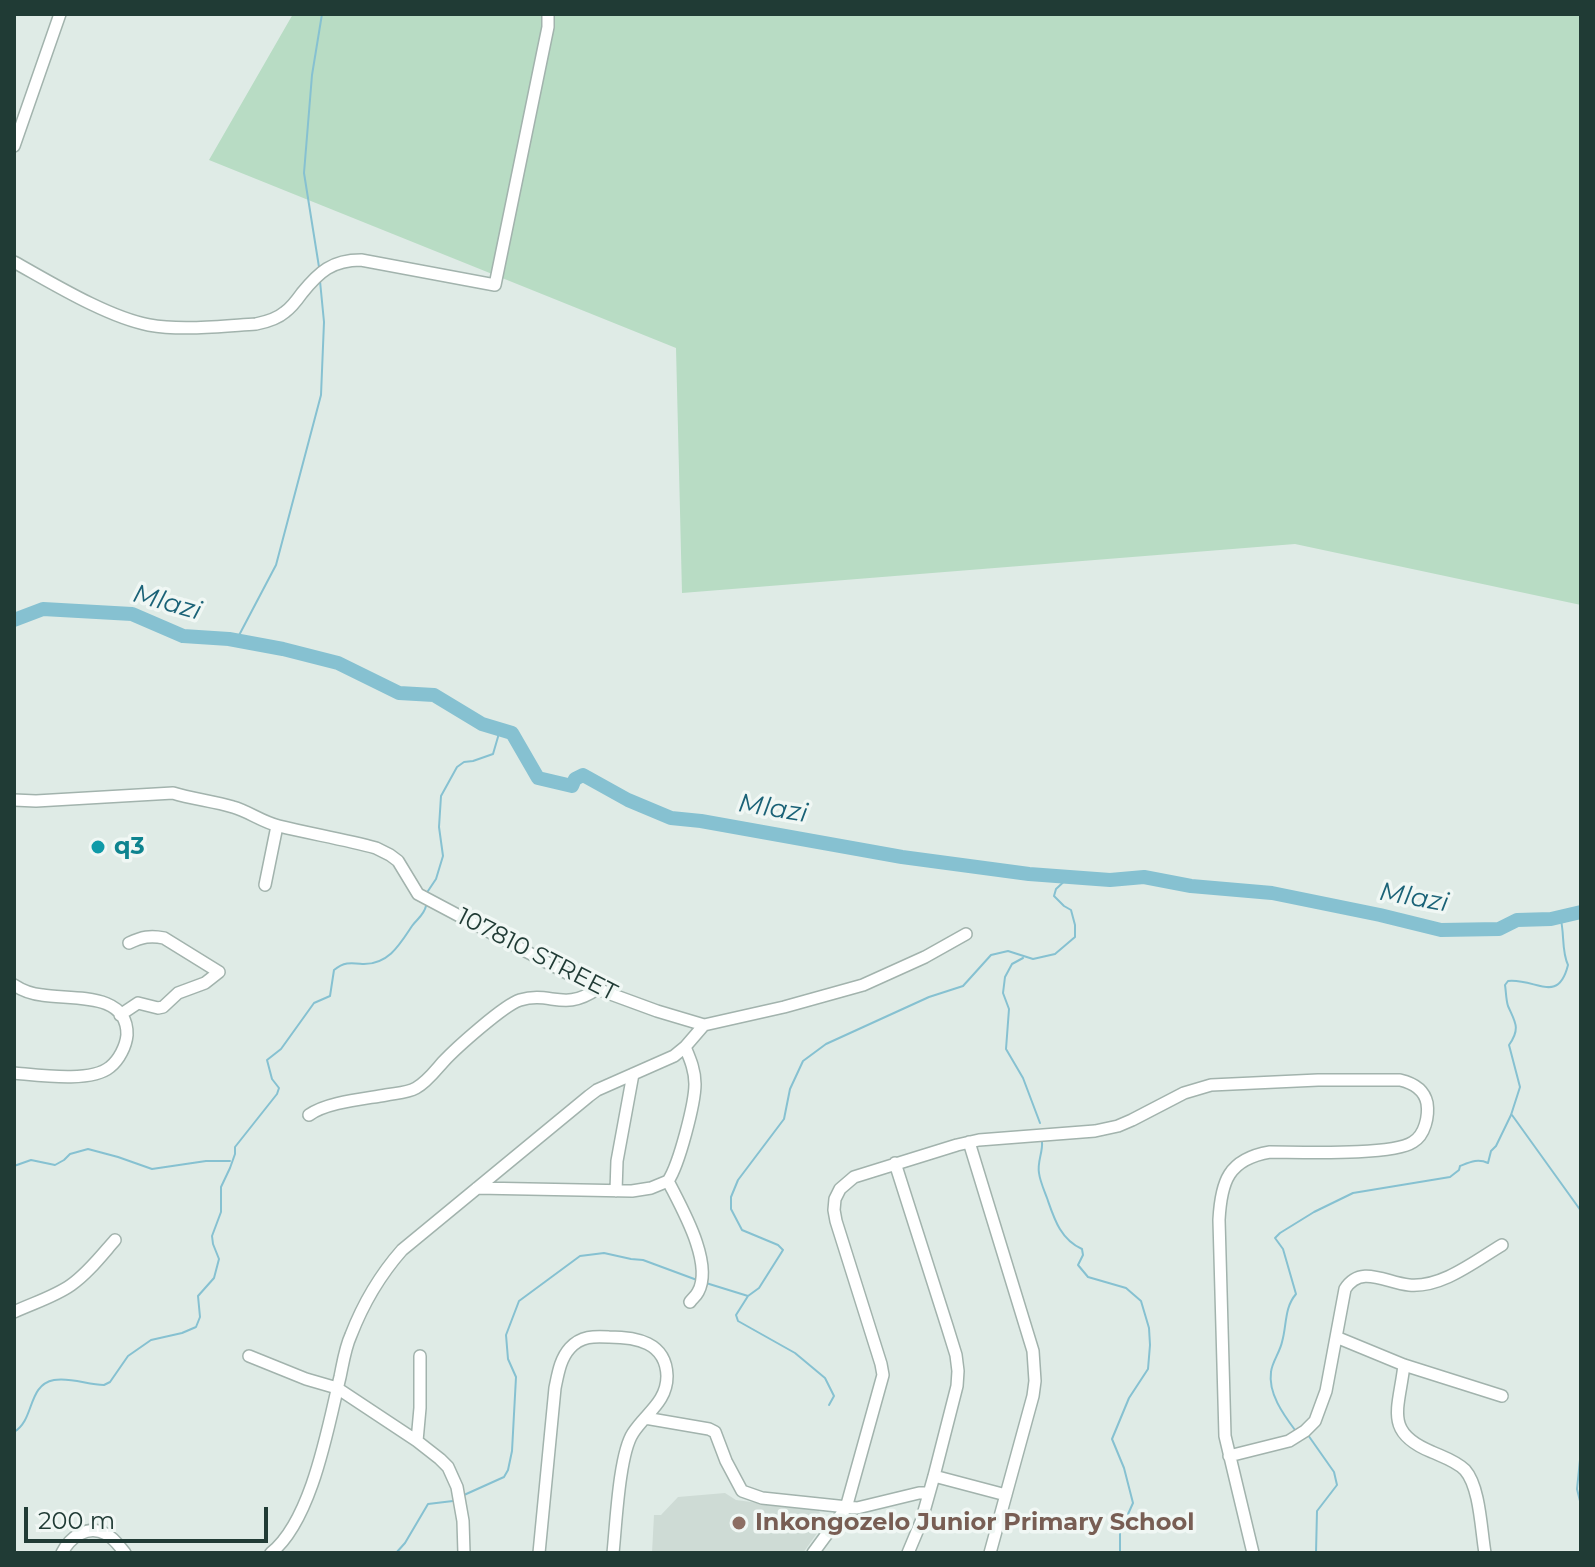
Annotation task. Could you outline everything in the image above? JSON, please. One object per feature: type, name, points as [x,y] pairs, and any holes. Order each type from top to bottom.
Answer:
[{"type":"street","points":[[14,146],[60,14]]},
{"type":"street","points":[[14,262],[124,318],[168,327],[267,322],[291,308],[309,283],[325,269],[343,260],[361,260],[495,285],[548,27],[548,14]]},
{"type":"street","points":[[14,800],[173,793],[238,808],[277,826],[265,885]]},
{"type":"street","name":"107810 STREET","points":[[277,826],[376,848],[403,867],[418,894],[597,989],[704,1025]]},
{"type":"street","points":[[271,1553],[284,1541],[298,1520],[316,1469],[350,1336],[378,1281],[402,1250],[597,1090],[674,1056],[704,1025],[863,985],[925,957],[966,934]]},
{"type":"street","points":[[120,1015],[138,1003],[163,1007],[178,993],[205,983],[219,972],[164,938],[143,936],[129,943]]},
{"type":"street","points":[[14,985],[27,993],[101,1001],[120,1015],[126,1029],[125,1042],[117,1059],[102,1072],[83,1076],[14,1073]]},
{"type":"street","points":[[309,1115],[326,1107],[417,1088],[460,1045],[517,1000],[572,1001],[597,989]]},
{"type":"street","points":[[477,1188],[616,1191],[651,1188],[668,1181],[677,1165],[695,1093],[694,1070],[685,1047]]},
{"type":"street","points":[[616,1191],[617,1161],[633,1074]]},
{"type":"street","points":[[813,1553],[846,1508],[883,1375],[836,1221],[835,1199],[840,1189],[854,1177],[969,1142],[1095,1131],[1118,1126],[1184,1093],[1211,1085],[1318,1080],[1400,1080],[1414,1084],[1427,1103],[1427,1117],[1422,1133],[1411,1144],[1378,1150],[1257,1154],[1235,1166],[1225,1180],[1219,1220],[1225,1436],[1253,1553]]},
{"type":"street","points":[[969,1142],[1033,1351],[1035,1369],[1033,1396],[990,1553]]},
{"type":"street","points":[[895,1163],[956,1355],[958,1371],[934,1476],[914,1543],[908,1553]]},
{"type":"street","points":[[668,1181],[692,1231],[701,1262],[702,1277],[694,1297]]},
{"type":"street","points":[[14,1312],[73,1284],[115,1240]]},
{"type":"street","points":[[1229,1456],[1289,1441],[1315,1421],[1323,1402],[1345,1289],[1353,1279],[1365,1276],[1409,1285],[1424,1284],[1441,1280],[1502,1245]]},
{"type":"street","points":[[539,1553],[555,1388],[563,1358],[572,1345],[593,1336],[643,1341],[658,1351],[665,1364],[666,1387],[659,1403],[632,1433],[623,1459],[613,1553]]},
{"type":"street","points":[[1336,1337],[1404,1365],[1502,1396]]},
{"type":"street","points":[[249,1356],[337,1388],[417,1441],[448,1467],[453,1475],[463,1521],[464,1553]]},
{"type":"street","points":[[417,1441],[420,1356]]},
{"type":"street","points":[[1404,1365],[1398,1412],[1400,1429],[1410,1441],[1463,1468],[1476,1496],[1485,1553]]},
{"type":"street","points":[[645,1418],[715,1432],[742,1491],[762,1498],[846,1508],[927,1493]]},
{"type":"street","points":[[934,1476],[1006,1495]]},
{"type":"street","points":[[62,1553],[77,1535],[93,1531],[107,1534],[125,1553]]},
{"type":"shaded area","name":"Inkongozelo Junior Primary School","points":[[725,1493],[736,1500],[819,1511],[825,1522],[803,1553],[652,1553],[654,1515],[661,1515],[678,1497]]},
{"type":"green space","points":[[293,14],[1581,14],[1581,605],[1295,544],[682,593],[676,348],[209,160]]},
{"type":"waterway","points":[[319,267],[304,173],[312,75],[322,14]]},
{"type":"waterway","points":[[236,641],[276,565],[321,395],[324,322],[320,281]]},
{"type":"waterway","name":"Mlazi","points":[[14,620],[43,609],[132,614],[183,636],[229,639],[338,663],[399,693],[434,695],[482,724],[512,733],[538,778],[572,786],[575,779],[583,775],[628,800],[671,818],[902,857],[1029,874],[1110,880],[1144,877],[1191,886],[1272,893],[1441,930],[1499,929],[1517,920],[1551,919],[1581,912]]},
{"type":"waterway","points":[[426,894],[436,879],[443,856],[439,827],[441,796],[457,767],[493,754],[500,730]]},
{"type":"waterway","points":[[706,1283],[748,1296],[759,1288],[783,1250],[742,1230],[731,1209],[731,1197],[738,1180],[784,1119],[790,1089],[803,1061],[826,1044],[929,997],[963,986],[991,955],[1008,951],[1033,959],[1055,954],[1075,937],[1071,910],[1054,896],[1056,889],[1070,876]]},
{"type":"waterway","points":[[14,1432],[21,1427],[35,1395],[45,1383],[67,1380],[104,1385],[110,1382],[128,1356],[151,1340],[196,1327],[200,1317],[198,1296],[214,1278],[219,1259],[212,1236],[221,1212],[221,1187],[235,1147],[279,1088],[272,1079],[267,1060],[281,1049],[314,1003],[330,996],[334,970],[345,964],[373,963],[387,957],[426,906]]},
{"type":"waterway","points":[[1295,1430],[1277,1403],[1271,1380],[1288,1311],[1296,1294],[1283,1249],[1275,1238],[1314,1212],[1353,1193],[1450,1177],[1467,1163],[1488,1163],[1491,1151],[1511,1115],[1520,1087],[1509,1045],[1516,1025],[1507,1004],[1505,985],[1508,981],[1518,981],[1552,987],[1564,977],[1568,965],[1560,916]]},
{"type":"waterway","points":[[1023,958],[1012,964],[1005,977],[1003,993],[1009,1009],[1006,1049],[1023,1078],[1040,1123]]},
{"type":"waterway","points":[[1512,1115],[1581,1211]]},
{"type":"waterway","points":[[1042,1142],[1040,1179],[1059,1227],[1068,1240],[1082,1249],[1083,1255],[1078,1265],[1088,1277],[1126,1288],[1141,1301],[1149,1328],[1148,1369],[1129,1398],[1112,1439],[1133,1503],[1120,1532],[1120,1553]]},
{"type":"waterway","points":[[14,1166],[31,1160],[55,1165],[70,1154],[88,1149],[152,1169],[206,1161],[230,1161]]},
{"type":"waterway","points":[[464,1495],[504,1477],[508,1470],[516,1377],[508,1359],[506,1335],[519,1301],[580,1256],[604,1253],[643,1260],[697,1280]]},
{"type":"waterway","points":[[748,1296],[736,1315],[738,1321],[795,1353],[825,1378],[834,1396],[829,1405]]},
{"type":"waterway","points":[[1308,1435],[1334,1472],[1337,1485],[1317,1511],[1316,1553]]},
{"type":"waterway","points":[[1581,1450],[1577,1489],[1581,1505]]},
{"type":"waterway","points":[[396,1553],[428,1504],[453,1501]]},
{"type":"place","name":"q3","points":[[98,847]]},
{"type":"place","name":"Inkongozelo Junior Primary School","points":[[739,1523]]}]
